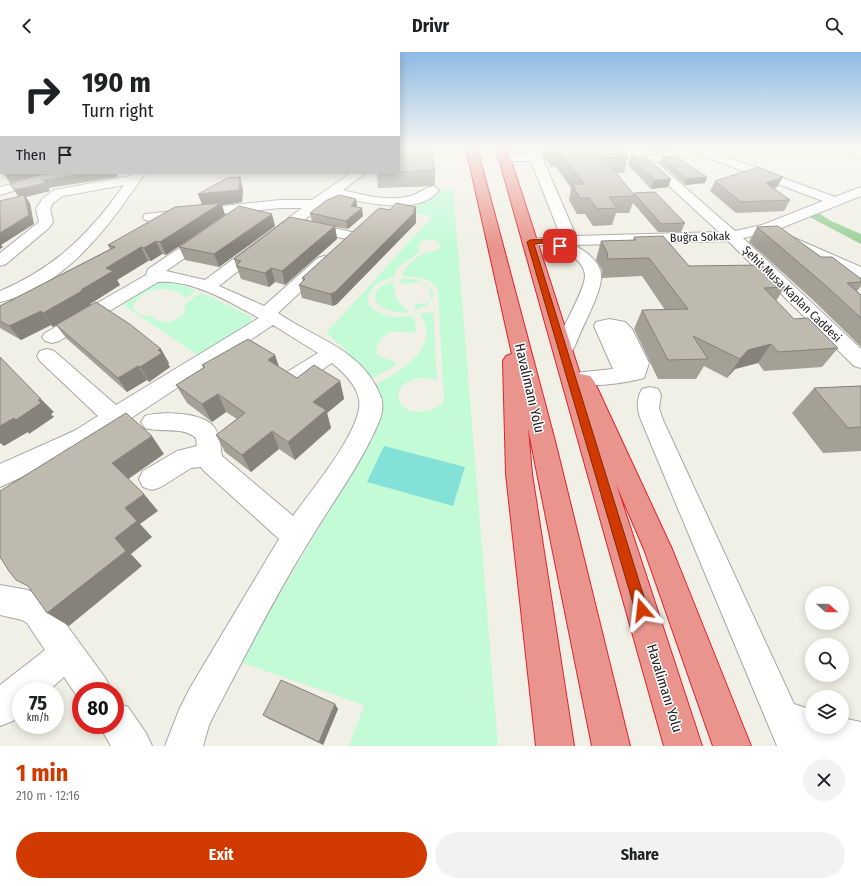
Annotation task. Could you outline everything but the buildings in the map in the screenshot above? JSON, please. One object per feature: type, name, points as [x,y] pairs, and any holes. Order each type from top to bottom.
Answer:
[{"type":"highway","name":"Havalimanı Yolu","points":[[479,180],[511,307],[611,746]]},
{"type":"highway","name":"Havalimanı Yolu","points":[[513,180],[537,242],[560,335],[683,746]]},
{"type":"highway","points":[[511,307],[519,474],[555,746]]},
{"type":"highway","points":[[560,335],[596,407],[658,549],[732,746]]},
{"type":"street","points":[[0,191],[37,180]]},
{"type":"street","points":[[0,261],[44,225],[46,222],[43,209],[53,196],[81,187],[115,180]]},
{"type":"street","points":[[0,297],[32,284],[64,264],[108,219],[134,180]]},
{"type":"street","points":[[207,287],[348,180]]},
{"type":"street","points":[[545,180],[570,240]]},
{"type":"street","name":"Şehit Musa Kaplan Caddesi","points":[[670,180],[732,236],[861,361]]},
{"type":"street","points":[[783,180],[836,201]]},
{"type":"street","points":[[332,191],[380,201],[405,201],[422,198],[433,190]]},
{"type":"street","name":"Buğra Sokak","points":[[537,242],[732,236],[766,229],[861,191]]},
{"type":"street","points":[[150,217],[280,204],[316,204]]},
{"type":"street","points":[[154,277],[154,272],[236,216]]},
{"type":"street","points":[[0,476],[66,447],[115,418],[269,316],[357,231],[291,223]]},
{"type":"street","points":[[766,229],[861,273]]},
{"type":"street","points":[[537,242],[574,250],[584,257],[593,276],[585,302],[570,329],[560,335]]},
{"type":"street","points":[[115,418],[50,346],[154,277],[161,275],[179,277],[207,287],[269,316],[321,344],[333,353],[363,383],[369,397],[371,409],[367,422],[354,447],[296,536],[197,711],[184,746]]},
{"type":"street","points":[[294,377],[333,353]]},
{"type":"street","points":[[581,378],[626,375]]},
{"type":"street","points":[[650,395],[648,408],[652,420],[789,732],[823,732],[861,740]]},
{"type":"street","points":[[153,422],[186,424],[198,427],[206,433],[209,440],[208,456],[212,463],[296,536]]},
{"type":"street","points":[[152,479],[186,458],[208,456]]},
{"type":"street","points":[[0,600],[15,604],[28,604],[38,612],[88,682]]},
{"type":"street","points":[[0,708],[67,653]]},
{"type":"street","points":[[124,733],[133,746]]},
{"type":"green space","points":[[453,189],[498,746],[349,746],[364,705],[240,662],[376,430],[382,412],[376,384],[407,365],[416,357],[423,347],[426,337],[426,326],[420,314],[433,312],[437,380],[421,378],[409,381],[402,386],[398,394],[399,401],[404,407],[413,411],[426,411],[432,410],[441,405],[444,400],[438,290],[432,282],[422,278],[402,276],[408,265],[415,259],[423,254],[438,249],[441,246],[438,242],[429,240],[421,242],[417,247],[421,251],[397,268],[394,277],[375,286],[368,298],[368,304],[377,312],[394,317],[412,316],[415,319],[416,332],[387,333],[378,345],[378,356],[396,362],[395,366],[371,379],[344,348],[326,333],[432,217],[389,208],[392,205],[419,204],[436,195],[440,190]]},
{"type":"green space","points":[[817,212],[831,221],[861,234],[861,244],[804,214]]},
{"type":"green space","points":[[400,279],[410,279],[423,283],[419,283],[401,283]]},
{"type":"green space","points":[[170,281],[196,290],[186,298],[173,290],[164,289],[148,292],[141,295],[133,308],[141,315],[156,318],[161,322],[170,322],[180,318],[184,313],[185,305],[194,297],[202,293],[252,317],[251,322],[199,356],[122,304],[121,300],[155,282]]},
{"type":"green space","points":[[392,281],[397,300],[409,312],[390,311],[383,308],[375,298],[376,292]]},
{"type":"green space","points":[[424,284],[432,290],[434,295],[427,306],[416,310],[414,307],[418,303],[424,304],[431,298],[429,290]]},
{"type":"shaded area","points":[[384,446],[465,467],[453,506],[367,482]]},
{"type":"route","points":[[560,246],[544,241],[530,242],[642,610]]}]
